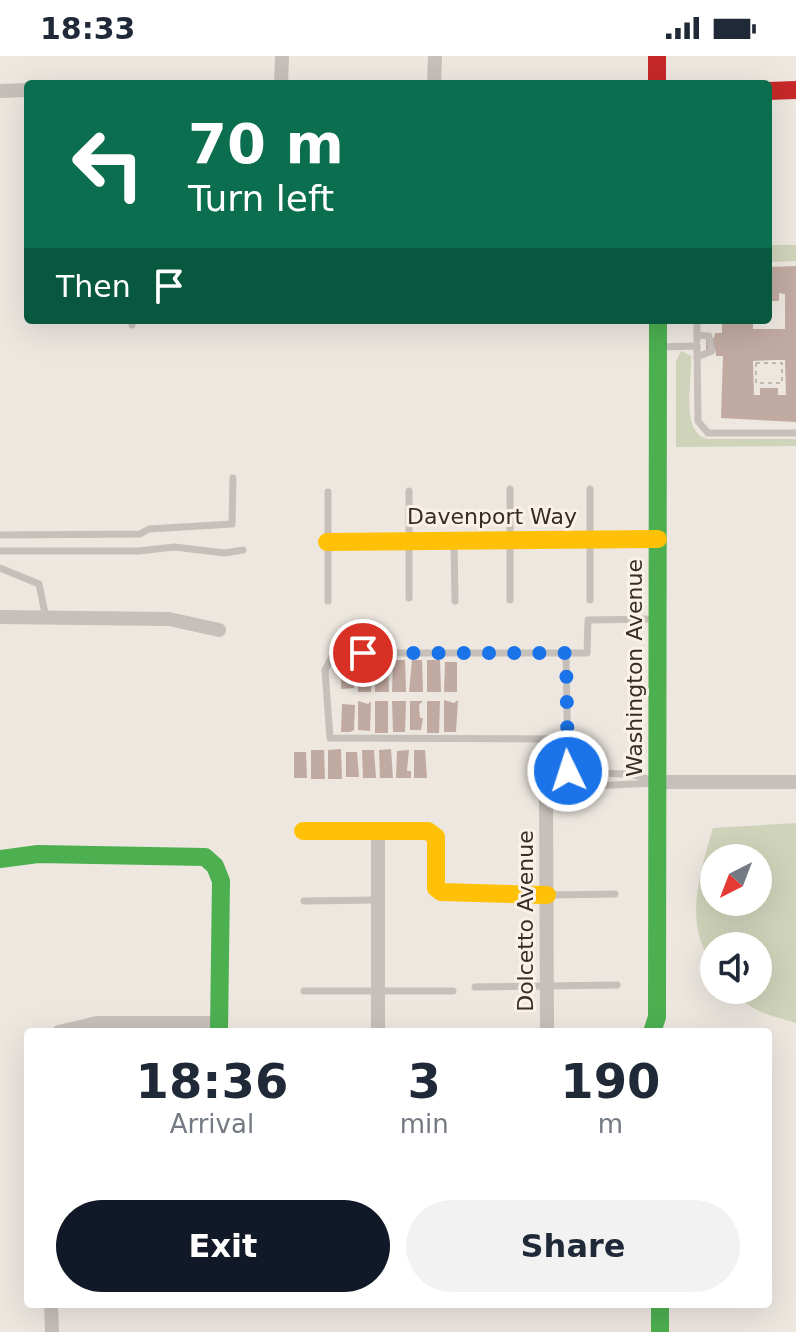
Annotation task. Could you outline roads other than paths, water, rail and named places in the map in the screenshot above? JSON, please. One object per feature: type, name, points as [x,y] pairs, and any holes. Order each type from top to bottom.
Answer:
[{"type":"street","points":[[281,80],[282,56]]},
{"type":"street","points":[[434,80],[435,56]]},
{"type":"street","points":[[657,56],[657,80]]},
{"type":"street","points":[[0,91],[24,90]]},
{"type":"street","points":[[772,91],[796,90]]},
{"type":"street","name":"Washington Avenue","points":[[658,324],[658,1027]]},
{"type":"street","name":"Davenport Way","points":[[327,542],[658,539]]},
{"type":"street","points":[[0,617],[169,619],[219,630]]},
{"type":"street","name":"Dolcetto Avenue","points":[[547,1028],[546,796],[575,776]]},
{"type":"street","points":[[658,782],[796,782]]},
{"type":"street","points":[[378,830],[378,1028]]},
{"type":"street","points":[[303,831],[419,830],[436,837],[436,888],[441,892],[547,895]]},
{"type":"street","points":[[0,859],[38,854],[205,857],[215,866],[221,881],[219,1027],[97,1023],[76,1028]]},
{"type":"street","points":[[51,1308],[52,1332]]},
{"type":"street","points":[[660,1308],[660,1332]]},
{"type":"lane","points":[[697,324],[698,421],[708,433],[796,433]]},
{"type":"lane","points":[[697,335],[709,336],[712,351],[697,357]]},
{"type":"lane","points":[[658,347],[697,346]]},
{"type":"lane","points":[[0,535],[140,534],[149,529],[232,524],[233,478]]},
{"type":"lane","points":[[510,489],[510,600]]},
{"type":"lane","points":[[590,489],[590,600]]},
{"type":"lane","points":[[409,491],[409,598]]},
{"type":"lane","points":[[328,492],[328,601]]},
{"type":"lane","points":[[454,540],[455,601]]},
{"type":"lane","points":[[0,551],[138,551],[174,547],[225,553],[243,550]]},
{"type":"lane","points":[[0,568],[39,584],[46,618]]},
{"type":"lane","points":[[565,739],[330,738],[325,670],[334,653],[587,653],[588,620],[657,619]]},
{"type":"lane","points":[[566,653],[565,739],[575,776],[590,786],[658,782]]},
{"type":"lane","points":[[575,776],[588,773],[630,774],[658,782]]},
{"type":"lane","points":[[547,895],[615,894]]},
{"type":"lane","points":[[304,901],[377,900]]},
{"type":"lane","points":[[475,987],[617,985]]},
{"type":"lane","points":[[304,991],[453,991]]}]
